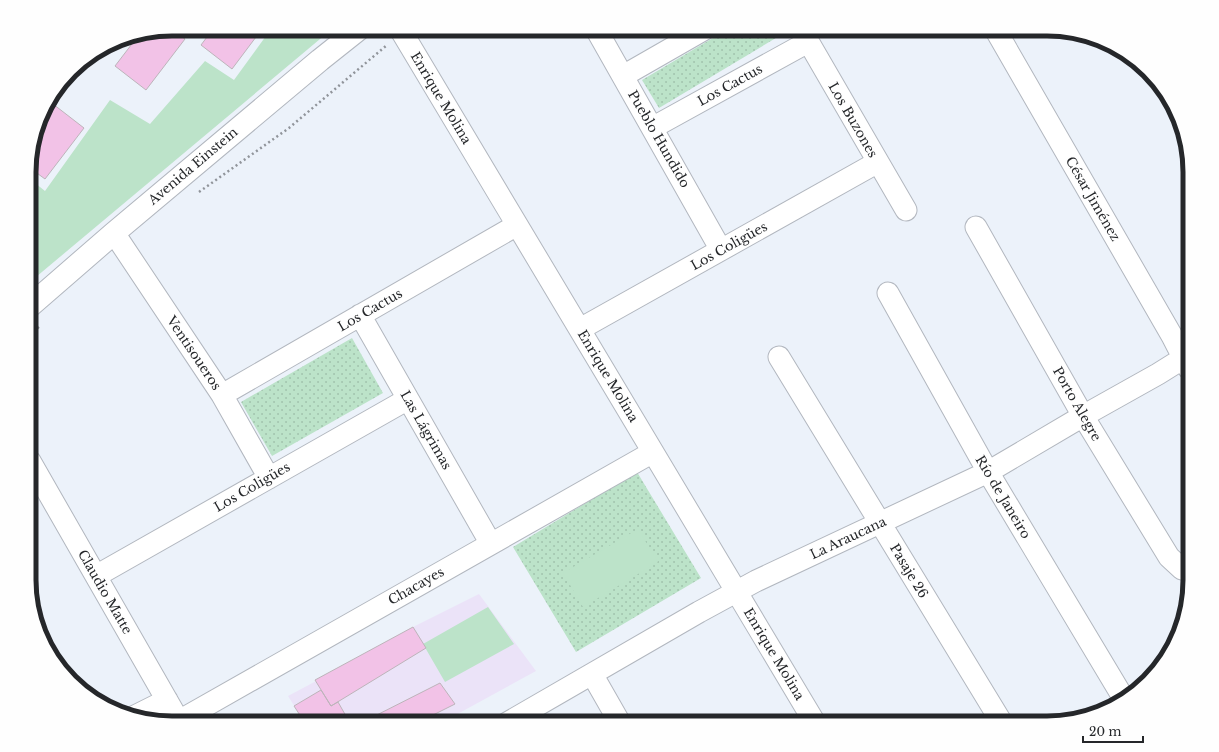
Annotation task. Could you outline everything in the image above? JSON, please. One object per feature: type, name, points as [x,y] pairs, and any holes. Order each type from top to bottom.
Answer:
[{"type":"main road","name":"Avenida Einstein","points":[[37,314],[114,233],[350,36]]},
{"type":"street","name":"Enrique Molina","points":[[404,36],[811,716]]},
{"type":"street","name":"Pueblo Hundido","points":[[600,36],[721,250]]},
{"type":"street","points":[[623,76],[693,36]]},
{"type":"street","name":"Los Cactus","points":[[652,128],[803,36]]},
{"type":"street","name":"Los Buzones","points":[[806,36],[906,210]]},
{"type":"street","name":"César Jiménez","points":[[999,36],[1183,354]]},
{"type":"street","name":"Los Coligües","points":[[580,329],[878,162]]},
{"type":"street","name":"Los Cactus","points":[[222,394],[517,225]]},
{"type":"street","name":"Porto Alegre","points":[[976,227],[1083,416],[1169,557],[1183,569]]},
{"type":"street","name":"Ventisoueros","points":[[114,233],[222,394],[269,478]]},
{"type":"street","name":"Río de Janeiro","points":[[888,293],[988,472],[1121,694]]},
{"type":"street","name":"Las Lágrimas","points":[[360,315],[491,544]]},
{"type":"street","name":"Pasaje 26","points":[[780,358],[998,716]]},
{"type":"street","name":"La Araucana","points":[[519,716],[737,591],[988,472],[1083,416],[1158,374],[1183,363]]},
{"type":"street","name":"Los Coligües","points":[[96,576],[408,399]]},
{"type":"street","name":"Chacayes","points":[[190,716],[653,452]]},
{"type":"street","name":"Claudio Matte","points":[[36,471],[175,716]]},
{"type":"street","points":[[592,674],[616,716]]},
{"type":"street","points":[[144,713],[166,700]]},
{"type":"path","points":[[194,195],[289,128],[395,36]]},
{"type":"shaded area","points":[[479,594],[536,671],[454,716],[301,716],[288,696],[411,628]]},
{"type":"green space","points":[[266,36],[324,36],[36,277],[36,184],[45,191],[110,100],[150,124],[205,61],[234,80]]},
{"type":"green space","points":[[716,36],[779,36],[659,108],[642,80]]},
{"type":"green space","points":[[352,338],[383,393],[272,456],[241,402]]},
{"type":"green space","points":[[637,472],[701,578],[576,652],[513,547]]},
{"type":"green space","points":[[638,529],[658,562],[583,607],[563,573]]},
{"type":"green space","points":[[488,607],[514,644],[445,682],[423,644]]},
{"type":"building","points":[[163,36],[181,36],[185,39],[146,90],[115,66],[133,42]]},
{"type":"building","points":[[208,36],[257,36],[232,69],[201,45]]},
{"type":"building","points":[[54,105],[84,128],[45,179],[36,172],[37,154],[43,128]]},
{"type":"building","points":[[413,627],[426,648],[331,706],[315,680]]},
{"type":"building","points":[[440,683],[455,704],[431,716],[375,716]]},
{"type":"building","points":[[321,690],[331,706],[338,702],[346,716],[300,716],[294,706]]}]
